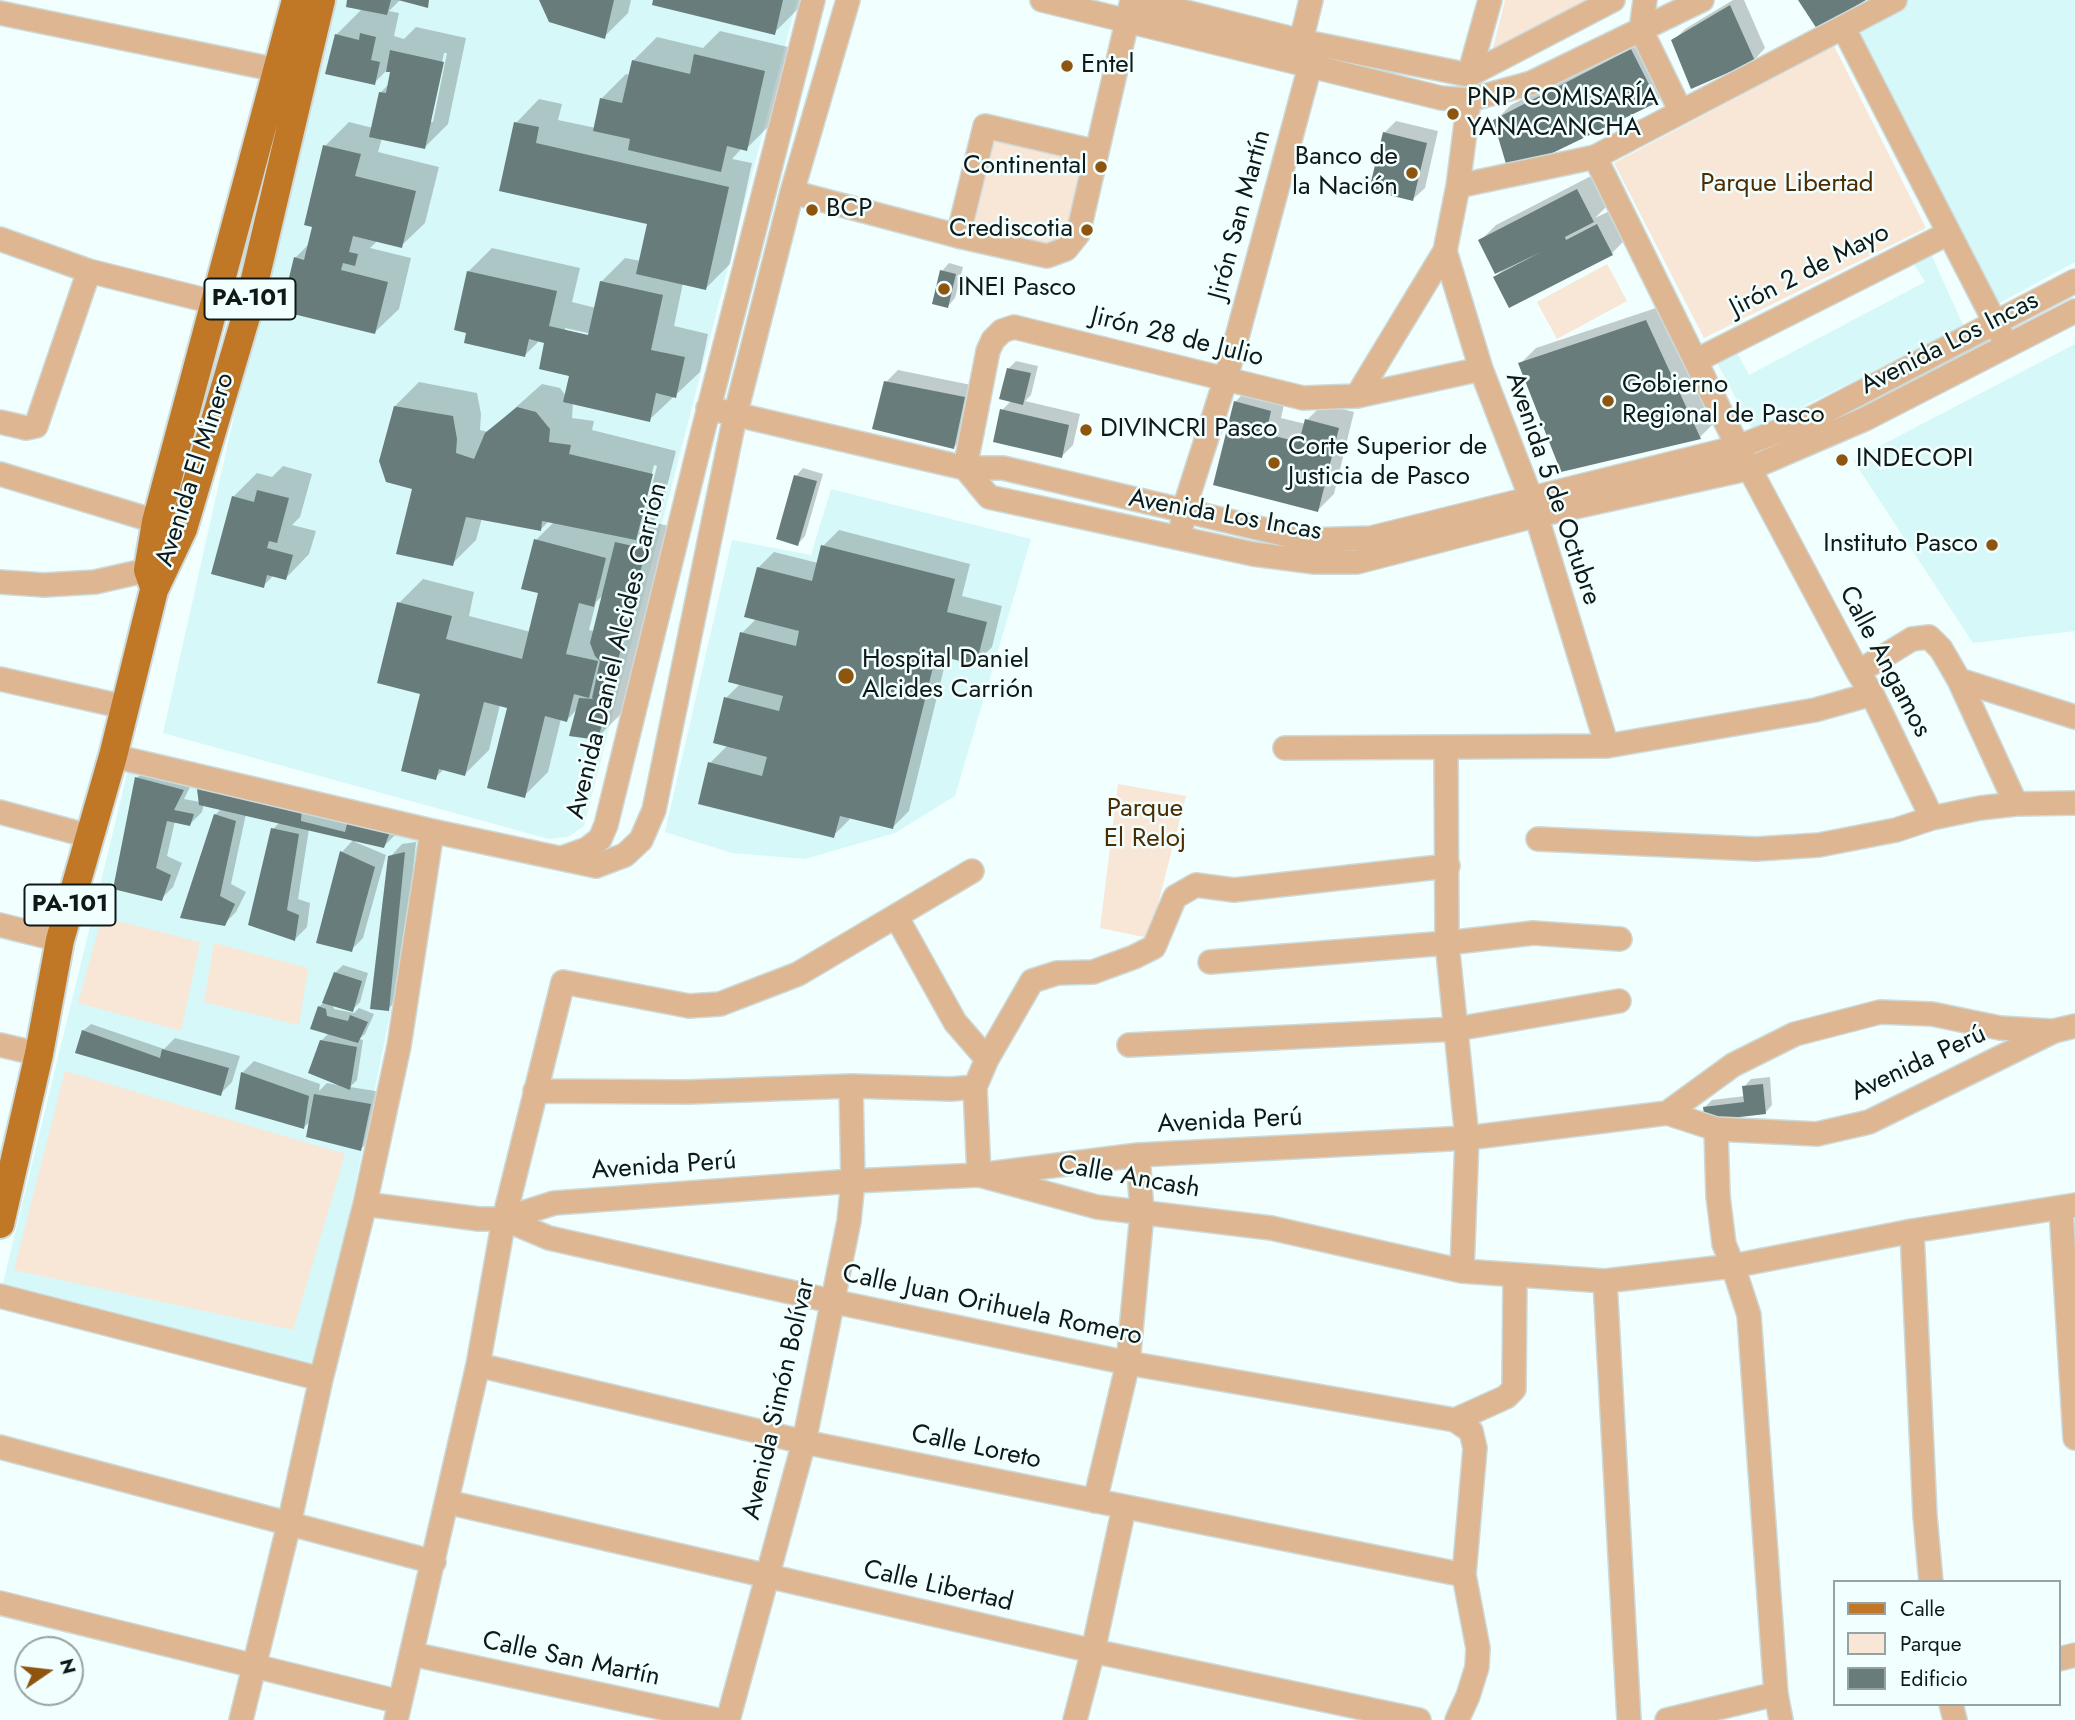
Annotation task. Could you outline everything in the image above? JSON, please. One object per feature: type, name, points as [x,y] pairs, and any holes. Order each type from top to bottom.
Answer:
[{"type":"main road","name":"Avenida El Minero","points":[[169,525],[247,313],[291,72],[296,0]]},
{"type":"main road","name":"Avenida El Minero","points":[[156,577],[169,525],[213,302],[291,72],[321,0]]},
{"type":"main road","name":"PA-101","points":[[0,1224],[6,1167],[39,1054],[60,940],[113,756],[156,577]]},
{"type":"street","name":"Avenida Daniel Alcides Carrión","points":[[562,858],[587,849],[600,839],[606,825],[708,408],[813,0]]},
{"type":"street","points":[[113,756],[432,831],[596,866],[625,855],[641,840],[654,810],[735,416],[792,192],[848,0]]},
{"type":"street","points":[[1042,0],[1129,10],[1310,66],[1441,98],[1469,100],[1531,83],[1702,0]]},
{"type":"street","points":[[1138,0],[1301,41],[1469,75],[1613,0]]},
{"type":"street","points":[[1301,41],[1311,0]]},
{"type":"street","points":[[1469,75],[1490,0]]},
{"type":"street","points":[[1645,0],[1642,30],[1681,112]]},
{"type":"street","points":[[1458,186],[1595,157],[1895,0]]},
{"type":"street","points":[[792,192],[958,236],[1046,256],[1066,249],[1078,233],[1129,10]]},
{"type":"street","points":[[0,13],[291,72]]},
{"type":"street","points":[[1843,27],[2007,346]]},
{"type":"street","name":"Jirón San Martín","points":[[1181,539],[1184,509],[1226,378],[1310,66]]},
{"type":"street","points":[[791,85],[821,94]]},
{"type":"street","points":[[1357,396],[1445,251],[1458,186],[1469,100]]},
{"type":"street","points":[[958,236],[985,126],[1097,152]]},
{"type":"street","name":"Calle Angamos","points":[[1595,157],[1738,447],[1857,672],[1872,694],[1933,818]]},
{"type":"street","name":"Jirón 2 de Mayo","points":[[1697,360],[1949,233]]},
{"type":"street","points":[[0,239],[89,271],[247,313]]},
{"type":"street","name":"Avenida 5 de Octubre","points":[[1445,251],[1481,369],[1532,507],[1607,746]]},
{"type":"street","points":[[0,422],[26,428],[36,426],[89,271]]},
{"type":"street","name":"Avenida Los Incas","points":[[965,468],[989,498],[1253,554],[1315,562],[1357,562],[1413,537],[1532,507],[1738,447],[1814,417],[2075,281]]},
{"type":"street","points":[[734,306],[761,314]]},
{"type":"street","name":"Avenida Los Incas","points":[[1532,507],[1751,468],[1865,419],[2075,310]]},
{"type":"street","name":"Jirón 28 de Julio","points":[[965,468],[988,351],[993,340],[1002,331],[1014,327],[1304,398],[1357,396],[1481,369]]},
{"type":"street","name":"Avenida Los Incas","points":[[708,408],[965,468],[1003,467],[1309,540],[1413,537]]},
{"type":"street","points":[[0,474],[169,525]]},
{"type":"street","points":[[0,582],[44,585],[156,577]]},
{"type":"street","points":[[1857,672],[1912,639],[1929,637],[1941,649],[1959,680],[2016,804]]},
{"type":"street","points":[[0,679],[125,707]]},
{"type":"street","points":[[1959,680],[2075,717]]},
{"type":"street","points":[[1285,748],[1607,746],[1815,710],[1872,694]]},
{"type":"street","points":[[1446,747],[1447,943],[1467,1138],[1462,1271]]},
{"type":"street","points":[[1538,839],[1756,849],[1819,845],[1896,830],[1933,818],[1980,808],[2016,804],[2075,803]]},
{"type":"street","points":[[0,812],[89,836]]},
{"type":"street","points":[[241,1720],[365,1203],[399,1046],[432,831]]},
{"type":"street","points":[[979,1175],[975,1087],[986,1059],[1032,981],[1057,973],[1093,972],[1154,947],[1175,897],[1196,885],[1234,890],[1448,866]]},
{"type":"street","points":[[0,1603],[254,1667],[398,1711],[478,1365],[504,1219],[563,982],[689,1006],[720,1004],[798,974],[971,871]]},
{"type":"street","points":[[896,916],[955,1022],[986,1059]]},
{"type":"street","points":[[0,925],[60,940]]},
{"type":"street","points":[[1210,962],[1447,943],[1533,933],[1619,939]]},
{"type":"street","points":[[1129,1045],[1456,1029],[1619,1001]]},
{"type":"street","points":[[1667,1113],[1732,1065],[1795,1034],[1880,1012],[1932,1014],[2000,1028],[2065,1029]]},
{"type":"street","name":"Avenida Perú","points":[[365,1203],[479,1219],[504,1219],[554,1203],[853,1181],[979,1175],[1138,1155],[1467,1138],[1667,1113],[1716,1129],[1817,1134],[1869,1122],[2065,1029]]},
{"type":"street","points":[[0,1045],[39,1054]]},
{"type":"street","points":[[535,1091],[688,1092],[851,1086],[951,1089],[975,1087]]},
{"type":"street","name":"Avenida Simón Bolívar","points":[[728,1720],[803,1441],[849,1221],[853,1181],[851,1086]]},
{"type":"street","points":[[1716,1129],[1718,1196],[1724,1244],[1734,1266],[1749,1315],[1776,1694],[1781,1720]]},
{"type":"street","points":[[1095,1502],[1128,1363],[1142,1213],[1138,1155]]},
{"type":"street","name":"Calle Ancash","points":[[979,1175],[1097,1207],[1271,1228],[1462,1271],[1605,1281],[1734,1266],[1912,1231],[2068,1206]]},
{"type":"street","points":[[2068,1206],[2075,1438]]},
{"type":"street","name":"Calle Juan Orihuela Romero","points":[[504,1219],[549,1238],[831,1301],[1128,1363],[1463,1426]]},
{"type":"street","points":[[1912,1231],[1925,1516],[1931,1580]]},
{"type":"street","points":[[1457,1720],[1477,1667],[1478,1647],[1464,1575],[1475,1448],[1463,1426],[1514,1389],[1515,1275]]},
{"type":"street","points":[[1605,1281],[1629,1720]]},
{"type":"street","points":[[0,1296],[321,1379]]},
{"type":"street","name":"Calle Loreto","points":[[478,1365],[803,1441],[1464,1575]]},
{"type":"street","points":[[0,1447],[434,1562]]},
{"type":"street","name":"Calle Libertad","points":[[447,1502],[1093,1651],[1410,1719]]},
{"type":"street","points":[[1075,1720],[1124,1508]]},
{"type":"street","name":"Calle San Martín","points":[[412,1654],[718,1720]]},
{"type":"street","points":[[1667,1720],[1776,1694]]},
{"type":"shaded area","points":[[334,0],[797,0],[584,826],[568,837],[549,839],[163,733],[232,425]]},
{"type":"shaded area","points":[[1904,0],[2075,0],[2075,262],[1992,307],[1849,28]]},
{"type":"shaded area","points":[[1930,252],[1964,327],[1753,431],[1715,359],[1734,347],[1749,375],[1925,282],[1911,259]]},
{"type":"shaded area","name":"Instituto Pasco","points":[[2075,344],[2075,631],[1973,643],[1853,460]]},
{"type":"shaded area","name":"Hospital Daniel Alcides Carrión","points":[[831,489],[1031,539],[955,796],[895,833],[805,859],[732,853],[665,832],[732,540],[811,555]]},
{"type":"shaded area","points":[[130,762],[427,834],[317,1372],[2,1287]]},
{"type":"green space","points":[[1505,0],[1607,0],[1490,60]]},
{"type":"green space","name":"Parque Libertad","points":[[1834,46],[1926,228],[1704,338],[1614,163]]},
{"type":"green space","points":[[994,141],[1085,163],[1073,230],[1052,248],[988,237],[971,224]]},
{"type":"green space","points":[[1607,264],[1627,301],[1557,339],[1537,302]]},
{"type":"green space","name":"Parque El Reloj","points":[[1118,784],[1186,796],[1149,938],[1100,928]]},
{"type":"green space","points":[[102,917],[200,942],[181,1031],[78,1003]]},
{"type":"green space","points":[[214,943],[308,968],[299,1025],[204,1002]]},
{"type":"green space","points":[[65,1071],[345,1154],[293,1330],[14,1270]]},
{"type":"building","points":[[347,0],[391,0],[387,15],[346,7]]},
{"type":"building","points":[[398,0],[429,0],[428,8]]},
{"type":"building","points":[[539,0],[614,0],[605,39],[549,22]]},
{"type":"building","points":[[653,0],[783,0],[775,35],[652,5]]},
{"type":"building","points":[[1798,0],[1866,0],[1817,29]]},
{"type":"building","points":[[1730,5],[1755,61],[1691,89],[1671,40]]},
{"type":"building","points":[[360,33],[376,37],[371,60],[380,62],[375,85],[325,74],[335,34],[359,40]]},
{"type":"building","points":[[1631,49],[1658,102],[1509,174],[1493,120]]},
{"type":"building","points":[[390,50],[444,62],[425,149],[369,137],[379,92],[386,93]]},
{"type":"building","points":[[694,54],[765,71],[747,151],[727,146],[721,172],[628,150],[630,139],[593,131],[600,98],[622,103],[632,60],[690,74]]},
{"type":"building","points":[[514,122],[539,127],[536,143],[729,187],[706,290],[636,274],[647,224],[499,191]]},
{"type":"building","points":[[1383,132],[1427,143],[1413,201],[1369,190]]},
{"type":"building","points":[[323,145],[361,154],[355,176],[416,191],[402,248],[353,236],[349,252],[358,254],[355,266],[343,263],[341,270],[388,282],[375,334],[281,311],[294,257],[304,260],[312,227],[304,225]]},
{"type":"building","points":[[1577,189],[1594,222],[1565,237],[1566,240],[1597,224],[1613,255],[1509,308],[1493,277],[1541,252],[1495,274],[1478,240]]},
{"type":"building","name":"INEI Pasco","points":[[940,270],[956,274],[948,308],[932,304]]},
{"type":"building","points":[[467,271],[557,291],[549,326],[588,335],[600,281],[663,295],[651,350],[685,357],[676,398],[656,393],[650,422],[563,402],[569,376],[539,369],[544,343],[529,339],[525,357],[464,343],[466,333],[454,330]]},
{"type":"building","name":"Gobierno Regional de Pasco","points":[[1646,320],[1701,439],[1561,472],[1518,363]]},
{"type":"building","points":[[1007,368],[1031,373],[1023,405],[999,399]]},
{"type":"building","points":[[884,381],[965,397],[954,449],[872,429]]},
{"type":"building","name":"Corte Superior de Justicia de Pasco","points":[[1234,401],[1271,411],[1266,434],[1299,442],[1305,419],[1339,428],[1318,512],[1213,485]]},
{"type":"building","points":[[394,406],[453,416],[457,439],[456,453],[474,459],[485,433],[517,407],[536,412],[550,429],[549,442],[571,445],[569,454],[653,474],[636,540],[542,521],[541,531],[466,517],[453,566],[396,554],[412,489],[386,482],[379,461]]},
{"type":"building","points":[[1000,409],[1069,425],[1062,458],[993,442]]},
{"type":"building","points":[[794,475],[817,481],[798,546],[776,539]]},
{"type":"building","points":[[257,490],[289,498],[277,543],[269,541],[267,548],[293,555],[286,580],[267,575],[264,588],[211,574],[232,496],[254,502]]},
{"type":"building","points":[[534,539],[606,558],[594,607],[579,603],[566,654],[598,661],[589,698],[574,694],[567,722],[545,716],[525,798],[487,788],[507,708],[484,702],[465,776],[439,769],[436,780],[401,771],[420,694],[377,683],[397,602],[452,616],[446,639],[522,659],[538,593],[521,589]]},
{"type":"building","points":[[615,542],[646,549],[598,740],[569,736],[579,698],[594,699],[592,698],[600,661],[590,643]]},
{"type":"building","points":[[821,545],[955,579],[947,612],[987,622],[976,665],[936,655],[893,829],[840,816],[834,838],[698,804],[708,762],[762,776],[767,757],[713,743],[724,697],[779,711],[783,696],[728,682],[740,632],[796,646],[799,631],[744,617],[757,567],[812,581]]},
{"type":"building","points":[[135,777],[184,790],[174,810],[194,814],[190,826],[167,821],[156,868],[171,875],[162,901],[113,889]]},
{"type":"building","points":[[196,781],[302,805],[301,821],[345,832],[348,820],[391,829],[384,848],[199,805]]},
{"type":"building","points":[[214,814],[236,821],[220,896],[235,904],[225,926],[180,918]]},
{"type":"building","points":[[271,828],[299,834],[287,910],[299,915],[295,941],[248,925]]},
{"type":"building","points":[[340,851],[375,867],[352,952],[316,943]]},
{"type":"building","points":[[405,852],[389,1011],[370,1009],[388,856]]},
{"type":"building","points":[[334,972],[362,981],[353,1012],[322,1003]]},
{"type":"building","points":[[318,1006],[326,1009],[327,1016],[348,1021],[350,1015],[368,1022],[358,1043],[310,1029]]},
{"type":"building","points":[[82,1030],[160,1058],[162,1049],[229,1068],[221,1096],[75,1053]]},
{"type":"building","points":[[320,1040],[357,1047],[350,1090],[308,1073]]},
{"type":"building","points":[[241,1072],[309,1096],[304,1129],[235,1109]]},
{"type":"building","points":[[1763,1084],[1766,1114],[1705,1121],[1703,1107],[1744,1102],[1742,1086]]},
{"type":"building","points":[[314,1094],[371,1104],[361,1151],[306,1137]]},
{"type":"place","name":"Entel","points":[[1067,66]]},
{"type":"place","name":"PNP COMISARÍA YANACANCHA","points":[[1453,114]]},
{"type":"place","name":"Continental","points":[[1101,167]]},
{"type":"place","name":"Banco de la Nación","points":[[1412,173]]},
{"type":"place","name":"BCP","points":[[812,210]]},
{"type":"place","name":"Crediscotia","points":[[1087,230]]},
{"type":"place","name":"INEI Pasco","points":[[944,289]]},
{"type":"place","name":"Gobierno Regional de Pasco","points":[[1608,401]]},
{"type":"place","name":"DIVINCRI Pasco","points":[[1086,430]]},
{"type":"place","name":"INDECOPI","points":[[1842,460]]},
{"type":"place","name":"Corte Superior de Justicia de Pasco","points":[[1274,463]]},
{"type":"place","name":"Instituto Pasco","points":[[1992,545]]},
{"type":"place","name":"Hospital Daniel Alcides Carrión","points":[[846,676]]}]
